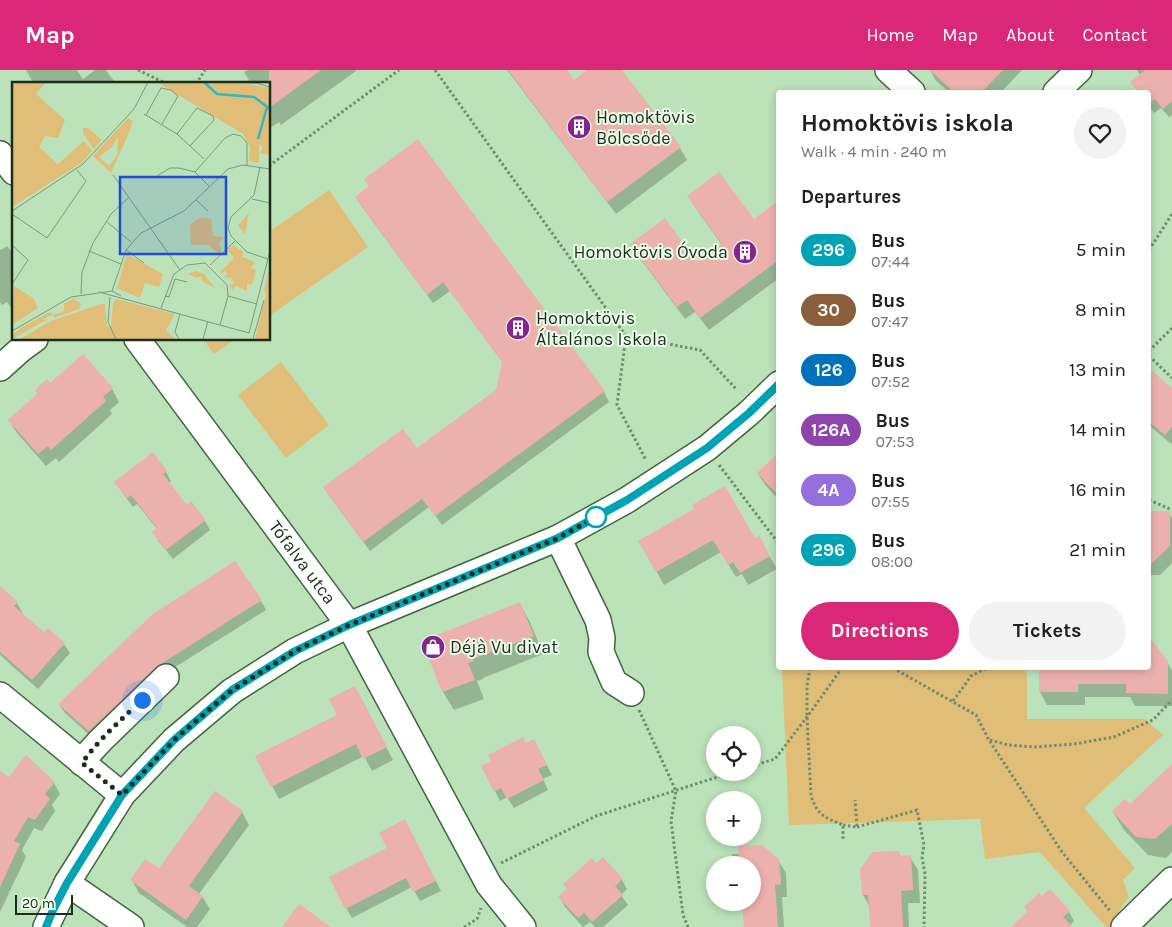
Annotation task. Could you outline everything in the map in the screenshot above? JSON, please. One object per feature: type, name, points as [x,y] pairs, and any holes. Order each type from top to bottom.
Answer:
[{"type":"street","points":[[888,70],[910,90]]},
{"type":"street","points":[[1058,90],[1079,70]]},
{"type":"street","points":[[0,154],[12,169]]},
{"type":"street","points":[[0,368],[34,340]]},
{"type":"street","name":"Tófalva utca","points":[[138,340],[349,625],[489,885],[523,927]]},
{"type":"street","points":[[46,927],[67,883],[122,795],[174,740],[232,690],[295,651],[349,625],[558,538],[627,500],[707,448],[749,413],[776,387]]},
{"type":"street","points":[[558,538],[598,620],[602,638],[601,652],[614,682],[631,693]]},
{"type":"street","points":[[82,763],[100,741],[166,677]]},
{"type":"street","points":[[0,695],[122,795]]},
{"type":"street","points":[[1127,924],[1172,880]]},
{"type":"street","points":[[67,883],[131,927]]},
{"type":"path","points":[[138,70],[163,82]]},
{"type":"path","points":[[197,82],[205,70]]},
{"type":"path","points":[[270,165],[398,70]]},
{"type":"path","points":[[435,70],[626,336],[617,405],[646,460]]},
{"type":"path","points":[[1151,247],[1172,214]]},
{"type":"path","points":[[1151,349],[1172,328]]},
{"type":"path","points":[[626,336],[700,350],[736,389]]},
{"type":"path","points":[[1151,358],[1172,378]]},
{"type":"path","points":[[720,466],[776,540]]},
{"type":"path","points":[[1151,501],[1172,510]]},
{"type":"path","points":[[810,670],[807,686],[807,717],[811,796],[815,808],[825,818],[843,825],[857,827],[918,810],[924,845],[922,857],[926,874],[924,927]]},
{"type":"path","points":[[761,763],[775,759],[841,670]]},
{"type":"path","points":[[897,670],[976,715],[989,740],[1062,852],[1109,911],[1119,909],[1127,924]]},
{"type":"path","points":[[953,701],[971,676],[983,670]]},
{"type":"path","points":[[631,693],[676,791],[670,821],[683,915],[688,927]]},
{"type":"path","points":[[989,740],[1008,745],[1035,747],[1074,744],[1114,737],[1153,720],[1172,700]]},
{"type":"path","points":[[464,927],[476,919],[496,865],[596,816],[706,781]]},
{"type":"path","points":[[855,800],[857,827]]},
{"type":"path","points":[[843,825],[843,839]]},
{"type":"shaded area","points":[[329,190],[368,247],[270,315],[270,231]]},
{"type":"shaded area","points":[[204,340],[235,340],[214,354]]},
{"type":"shaded area","points":[[281,362],[329,425],[286,458],[238,395]]},
{"type":"shaded area","points":[[782,670],[1024,670],[1027,674],[1027,719],[1145,719],[1163,735],[1084,808],[1135,868],[1123,880],[1129,897],[1118,912],[1125,920],[1119,927],[1106,927],[1040,852],[985,859],[980,819],[789,825]]},
{"type":"building","points":[[269,70],[321,70],[270,107]]},
{"type":"building","name":"Homoktövis Bölcsőde","points":[[508,70],[567,70],[574,80],[587,70],[622,70],[681,147],[607,202]]},
{"type":"building","points":[[930,70],[1003,70],[984,90],[952,90]]},
{"type":"building","points":[[1145,70],[1172,70],[1172,101],[1163,109],[1155,99],[1151,102],[1151,90],[1137,90],[1130,82]]},
{"type":"building","name":"Homoktövis Általános Iskola","points":[[418,139],[605,391],[435,516],[422,499],[363,542],[323,487],[403,429],[417,448],[496,390],[502,362],[443,282],[427,295],[355,197],[369,186],[364,179]]},
{"type":"building","name":"Homoktövis Óvoda","points":[[719,172],[754,219],[776,202],[776,262],[700,318],[687,300],[677,307],[630,244],[665,218],[697,262],[722,244],[687,196]]},
{"type":"building","points":[[83,354],[113,388],[103,397],[106,401],[51,450],[48,446],[38,454],[8,420],[37,394],[35,390],[47,379],[50,383]]},
{"type":"building","points":[[1151,370],[1172,388],[1172,427],[1165,435],[1151,424]]},
{"type":"building","points":[[153,452],[167,471],[163,474],[187,505],[191,501],[206,520],[166,550],[152,532],[157,528],[131,495],[127,498],[114,482]]},
{"type":"building","points":[[776,455],[776,493],[757,473]]},
{"type":"building","points":[[725,486],[755,538],[759,535],[770,556],[740,573],[733,562],[728,565],[713,540],[656,572],[638,541],[694,509],[692,505]]},
{"type":"building","points":[[1151,511],[1170,511],[1170,546],[1151,564]]},
{"type":"building","points":[[235,561],[262,600],[156,667],[89,731],[58,704],[153,614]]},
{"type":"building","points":[[0,586],[18,602],[14,606],[44,632],[48,628],[65,643],[32,680],[0,652]]},
{"type":"building","points":[[520,602],[534,636],[473,659],[474,661],[468,663],[475,680],[442,692],[422,641]]},
{"type":"building","points":[[1151,640],[1168,661],[1168,694],[1126,693],[1126,684],[1078,684],[1078,692],[1039,692],[1039,670],[1151,670]]},
{"type":"building","points":[[355,686],[387,747],[363,759],[356,744],[271,787],[255,756],[337,715],[329,699]]},
{"type":"building","points":[[523,737],[526,743],[534,739],[547,765],[538,769],[544,780],[507,799],[501,788],[494,792],[481,766],[491,761],[488,755]]},
{"type":"building","points":[[26,755],[55,782],[45,794],[50,799],[35,820],[28,817],[14,841],[20,844],[0,887],[0,771],[9,777]]},
{"type":"building","points":[[1172,764],[1172,824],[1155,839],[1136,837],[1112,811],[1125,799],[1130,804]]},
{"type":"building","points":[[215,791],[243,811],[189,886],[203,896],[186,920],[130,880],[145,859],[159,868]]},
{"type":"building","points":[[405,819],[436,881],[413,892],[406,878],[345,909],[329,877],[387,848],[379,833]]},
{"type":"building","points":[[761,845],[779,859],[781,884],[775,885],[778,927],[744,927],[743,911],[761,911],[761,856],[739,856],[738,846]]},
{"type":"building","points":[[899,851],[899,856],[911,855],[913,890],[901,891],[903,927],[870,927],[868,895],[862,895],[860,869],[873,852]]},
{"type":"building","points":[[603,857],[623,879],[615,886],[623,895],[592,922],[584,913],[578,918],[558,897],[567,889],[563,884],[592,858],[596,863]]},
{"type":"building","points":[[1050,889],[1070,911],[1063,917],[1073,927],[1011,927],[1028,911],[1024,907],[1039,893],[1042,896]]},
{"type":"building","points":[[299,904],[331,927],[282,927]]},
{"type":"bus line","name":"296","points":[[46,927],[67,883],[122,795],[174,740],[232,690],[295,651],[349,625],[558,538],[627,500],[707,448],[749,413],[776,387]]},
{"type":"place","name":"Homoktövis Bölcsőde","points":[[579,127]]},
{"type":"place","name":"Homoktövis Óvoda","points":[[745,252]]},
{"type":"place","name":"Homoktövis Általános Iskola","points":[[518,328]]},
{"type":"place","name":"Déjà Vu divat","points":[[433,647]]},
{"type":"route","points":[[142,700],[100,741],[82,763],[122,795],[174,740],[232,690],[295,651],[349,625],[558,538],[596,517]]}]
